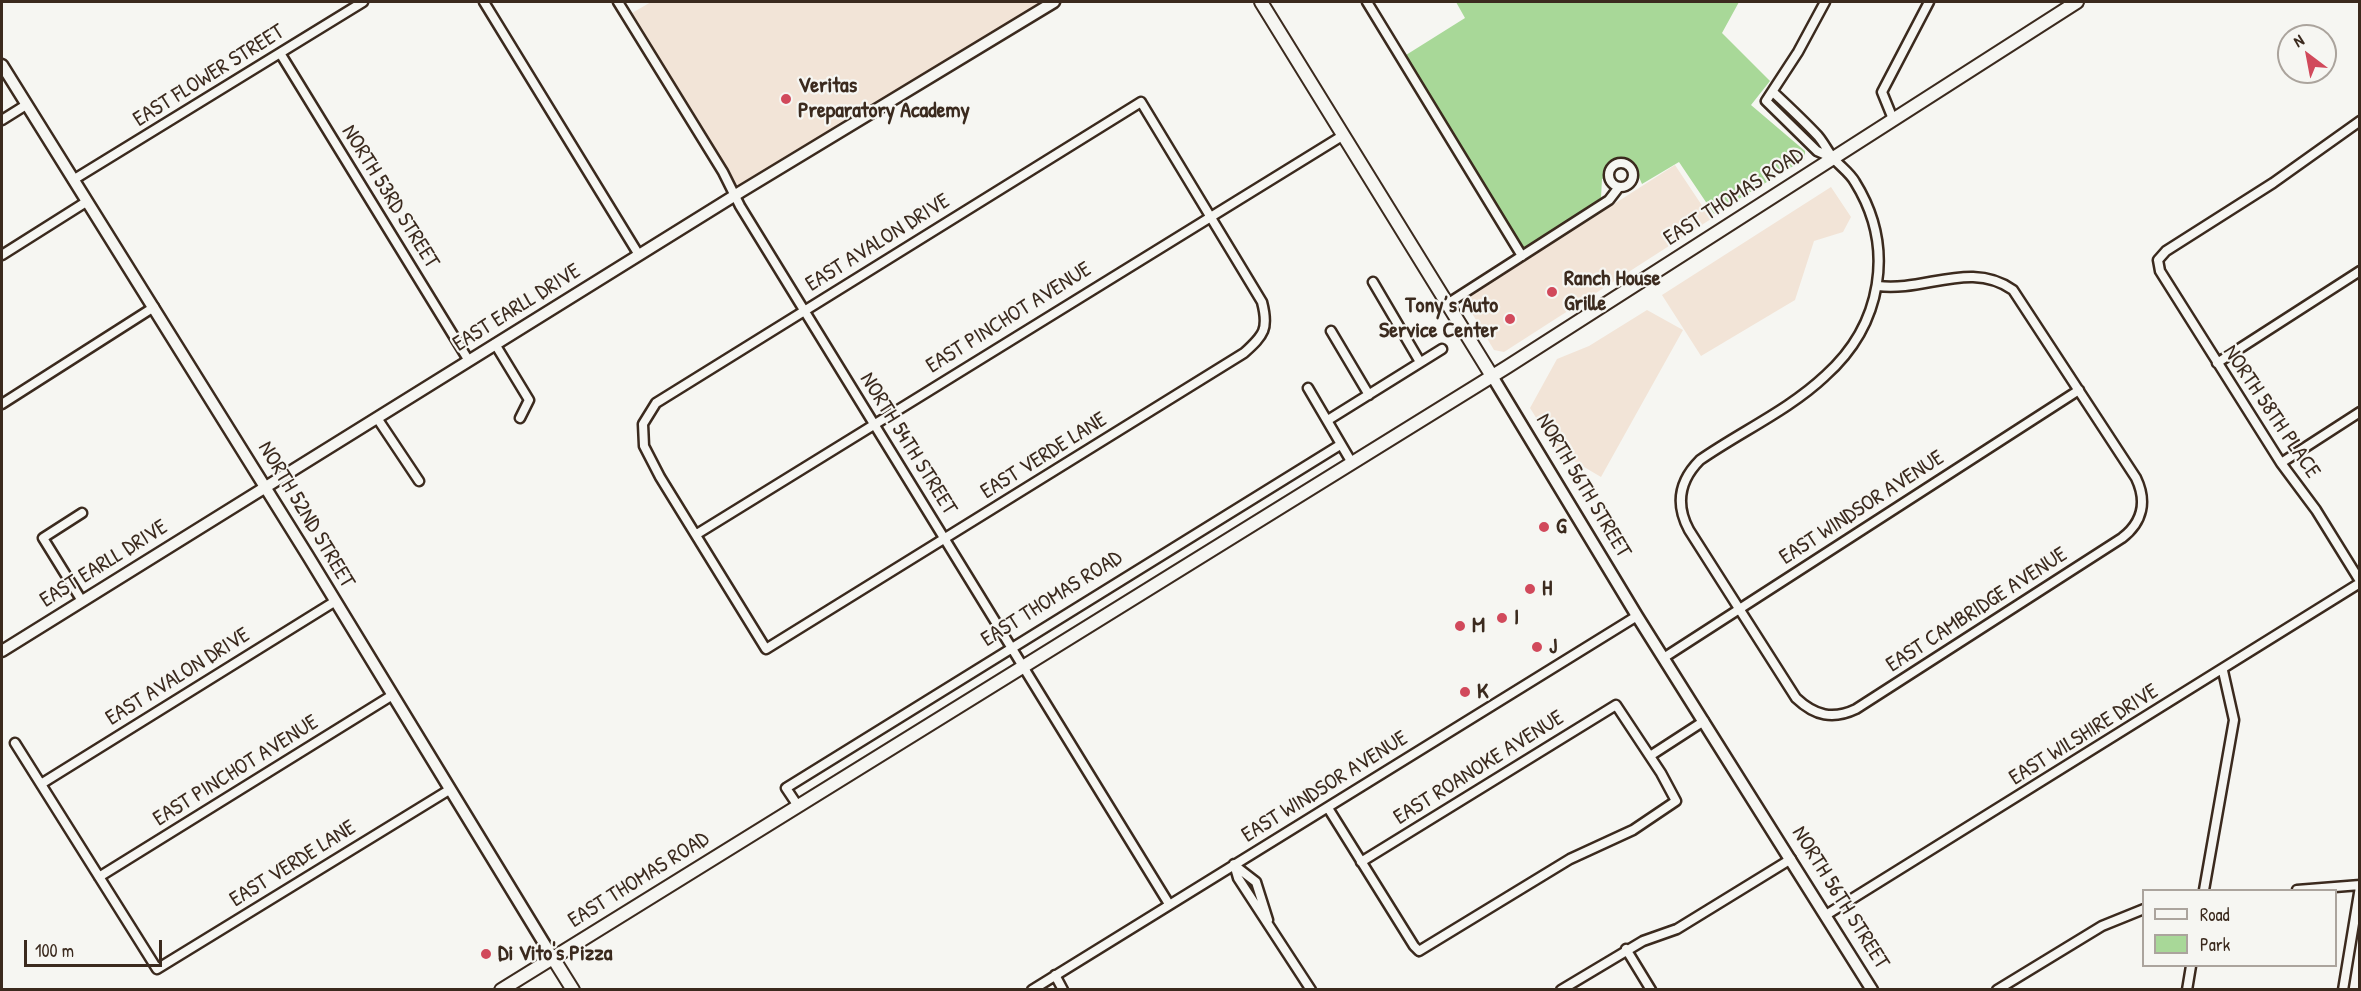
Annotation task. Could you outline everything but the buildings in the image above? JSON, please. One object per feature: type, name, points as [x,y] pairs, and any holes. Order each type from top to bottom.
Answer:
[{"type":"main road","name":"NORTH 56TH STREET","points":[[1261,2],[1492,376]]},
{"type":"main road","name":"EAST THOMAS ROAD","points":[[501,990],[1492,376],[2076,2]]},
{"type":"main road","name":"NORTH 52ND STREET","points":[[554,958],[573,990]]},
{"type":"street","name":"EAST FLOWER STREET","points":[[73,180],[363,2]]},
{"type":"street","points":[[484,2],[639,255]]},
{"type":"street","name":"NORTH 54TH STREET","points":[[618,2],[723,172],[734,196],[1169,904]]},
{"type":"street","name":"EAST EARLL DRIVE","points":[[2,651],[734,196],[1054,2]]},
{"type":"street","points":[[1366,2],[1522,256]]},
{"type":"street","points":[[1826,2],[1798,52],[1766,101],[1817,151],[1833,158]]},
{"type":"street","points":[[1893,119],[1882,92],[1929,2]]},
{"type":"street","name":"NORTH 53RD STREET","points":[[280,53],[469,361]]},
{"type":"street","name":"NORTH 52ND STREET","points":[[2,65],[154,307],[448,790],[554,958]]},
{"type":"street","points":[[1740,608],[1684,521],[1680,509],[1682,490],[1690,469],[1700,460],[1810,389],[1838,364],[1861,329],[1876,299],[1878,286],[1875,233],[1869,211],[1855,182],[1833,158],[1817,135],[1773,92]]},
{"type":"street","name":"EAST AVALON DRIVE","points":[[697,534],[660,477],[644,446],[643,424],[656,403],[804,310],[1141,102],[1210,216]]},
{"type":"street","points":[[2,120],[26,105]]},
{"type":"street","name":"NORTH 58TH PLACE","points":[[2360,121],[2273,183],[2166,250],[2158,260],[2160,271],[2217,363],[2280,463],[2316,510],[2360,582]]},
{"type":"street","name":"EAST PINCHOT AVENUE","points":[[697,534],[1342,136]]},
{"type":"street","points":[[1447,304],[1608,200],[1619,187]]},
{"type":"street","points":[[2,255],[86,202]]},
{"type":"street","name":"EAST VERDE LANE","points":[[697,534],[766,649],[945,539],[1244,353],[1261,338],[1266,320],[1262,302],[1210,216]]},
{"type":"street","points":[[2217,363],[2360,271]]},
{"type":"street","points":[[1878,286],[1896,288],[1968,275],[1981,275],[2007,285],[2020,299],[2079,390]]},
{"type":"street","points":[[1373,282],[1420,362]]},
{"type":"street","points":[[2,404],[154,307]]},
{"type":"street","points":[[1331,331],[1369,395]]},
{"type":"street","points":[[495,345],[529,400],[520,418]]},
{"type":"street","points":[[1328,420],[1442,349]]},
{"type":"street","name":"NORTH 56TH STREET","points":[[1492,376],[1637,616],[1665,657],[1872,990]]},
{"type":"street","points":[[1308,388],[1352,463]]},
{"type":"street","name":"EAST CAMBRIDGE AVENUE","points":[[1740,608],[1796,698],[1815,713],[1835,716],[1856,709],[2122,538],[2139,519],[2143,507],[2141,488],[2079,390]]},
{"type":"street","name":"EAST WINDSOR AVENUE","points":[[1665,657],[2079,390]]},
{"type":"street","points":[[2280,463],[2360,412]]},
{"type":"street","points":[[377,418],[418,481]]},
{"type":"street","name":"EAST THOMAS ROAD","points":[[798,806],[786,788],[1340,445]]},
{"type":"street","points":[[82,513],[43,538],[82,601]]},
{"type":"street","name":"EAST WILSHIRE DRIVE","points":[[1826,915],[2223,670],[2360,582]]},
{"type":"street","name":"EAST AVALON DRIVE","points":[[41,784],[334,602]]},
{"type":"street","name":"EAST WINDSOR AVENUE","points":[[1032,990],[1637,616]]},
{"type":"street","points":[[2204,889],[2234,720],[2223,670]]},
{"type":"street","name":"EAST PINCHOT AVENUE","points":[[99,877],[392,696]]},
{"type":"street","name":"EAST ROANOKE AVENUE","points":[[1361,862],[1616,705],[1650,756]]},
{"type":"street","points":[[1328,807],[1419,951],[1570,859],[1626,833],[1676,801],[1650,756],[1704,721]]},
{"type":"street","points":[[15,742],[99,877]]},
{"type":"street","name":"EAST VERDE LANE","points":[[99,877],[157,969],[448,790]]},
{"type":"street","points":[[1561,990],[1626,949],[1677,929],[1791,859]]},
{"type":"street","points":[[1234,864],[1256,882],[1259,889],[1255,897],[1311,990]]},
{"type":"street","points":[[2322,889],[2360,886],[2343,990]]},
{"type":"street","points":[[1997,990],[2102,926],[2142,910]]},
{"type":"street","points":[[1626,949],[1651,990]]},
{"type":"street","points":[[2187,990],[2191,967]]},
{"type":"street","points":[[1054,975],[1063,990]]},
{"type":"shaded area","name":"Veritas Preparatory Academy","points":[[651,2],[1046,2],[743,188],[736,184],[632,13]]},
{"type":"shaded area","points":[[1675,165],[1711,219],[1504,352],[1494,350],[1467,305],[1470,296]]},
{"type":"shaded area","points":[[1831,187],[1851,217],[1843,232],[1814,241],[1795,300],[1701,356],[1662,295]]},
{"type":"shaded area","points":[[1647,310],[1683,330],[1601,477],[1557,451],[1530,408],[1557,359],[1589,346]]},
{"type":"green space","points":[[1456,2],[1739,2],[1722,33],[1770,81],[1751,105],[1805,151],[1805,159],[1714,214],[1679,162],[1642,184],[1631,159],[1602,179],[1601,198],[1523,249],[1406,55],[1465,18]]},
{"type":"place","name":"Veritas Preparatory Academy","points":[[786,99]]},
{"type":"place","name":"Ranch House Grille","points":[[1552,292]]},
{"type":"place","name":"Tony’s Auto Service Center","points":[[1510,319]]},
{"type":"place","name":"G","points":[[1544,527]]},
{"type":"place","name":"H","points":[[1530,589]]},
{"type":"place","name":"I","points":[[1502,618]]},
{"type":"place","name":"M","points":[[1460,626]]},
{"type":"place","name":"J","points":[[1537,647]]},
{"type":"place","name":"K","points":[[1465,692]]},
{"type":"place","name":"Di Vito's Pizza","points":[[486,954]]}]
